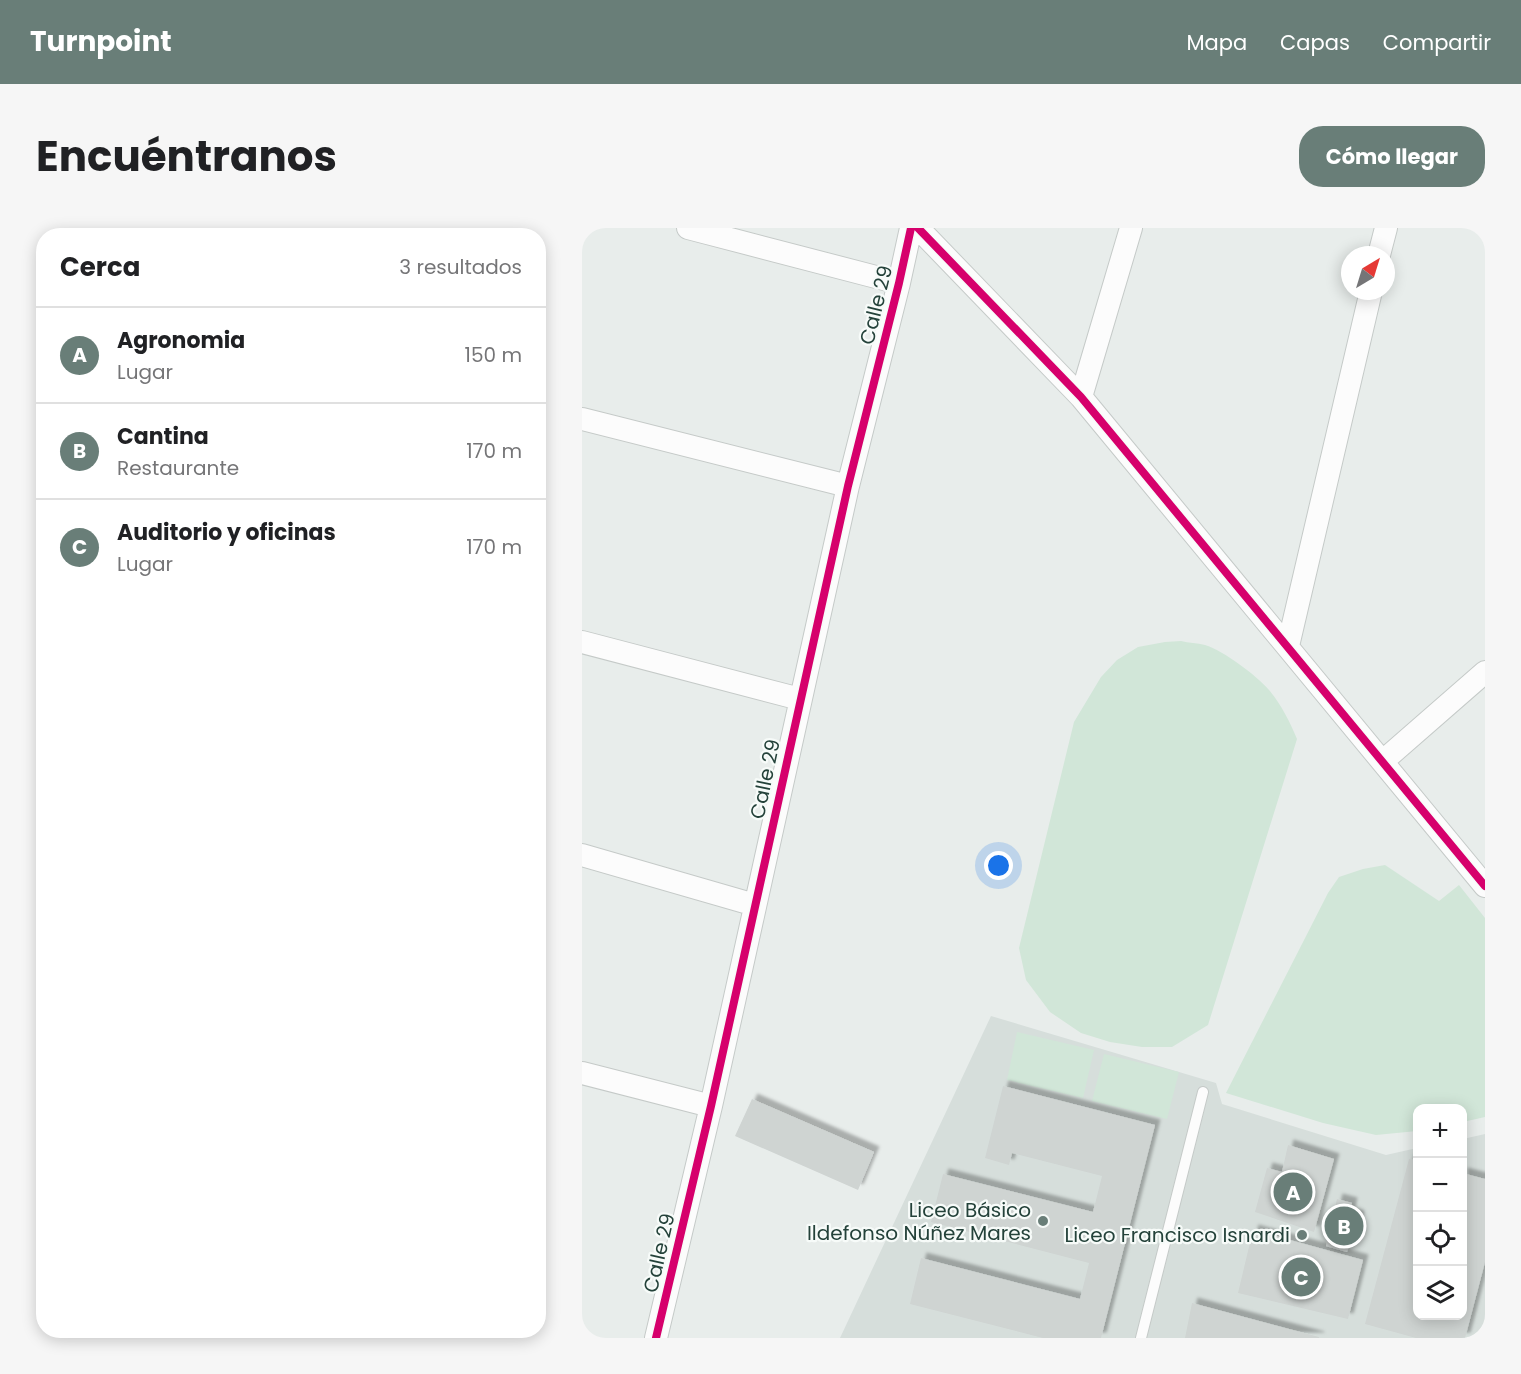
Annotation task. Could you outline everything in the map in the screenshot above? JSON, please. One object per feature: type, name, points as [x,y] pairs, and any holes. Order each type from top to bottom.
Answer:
[{"type":"street","points":[[688,228],[899,283]]},
{"type":"street","name":"Calle 29","points":[[656,1338],[711,1106],[848,486],[911,228]]},
{"type":"street","points":[[918,228],[1081,397],[1485,885]]},
{"type":"street","points":[[1081,397],[1131,228]]},
{"type":"street","points":[[1381,246],[1386,228]]},
{"type":"street","points":[[1288,646],[1369,300]]},
{"type":"street","points":[[582,419],[848,486]]},
{"type":"street","points":[[582,642],[800,699]]},
{"type":"street","points":[[1383,760],[1485,672]]},
{"type":"street","points":[[582,855],[755,905]]},
{"type":"street","points":[[582,1073],[711,1106]]},
{"type":"lane","points":[[1141,1338],[1203,1092]]},
{"type":"shaded area","name":"Liceo Básico Ildefonso Núñez Mares","points":[[991,1016],[1216,1083],[1222,1104],[1386,1155],[1413,1149],[1413,1320],[1467,1320],[1467,1138],[1485,1134],[1485,1338],[840,1338]]},
{"type":"green space","points":[[1181,641],[1213,648],[1256,677],[1277,701],[1297,739],[1208,1025],[1172,1047],[1142,1047],[1110,1042],[1081,1033],[1050,1012],[1026,980],[1019,948],[1074,722],[1101,677],[1117,660],[1138,647]]},
{"type":"green space","points":[[1385,865],[1439,901],[1459,885],[1485,918],[1485,1117],[1467,1121],[1467,1104],[1413,1104],[1413,1131],[1376,1135],[1323,1123],[1226,1093],[1328,893],[1339,877]]},
{"type":"green space","points":[[1017,1032],[1094,1050],[1083,1098],[1007,1080]]},
{"type":"green space","points":[[1104,1054],[1179,1072],[1167,1119],[1092,1101]]},
{"type":"building","points":[[1003,1086],[1155,1125],[1101,1338],[1043,1338],[910,1304],[921,1258],[1080,1299],[1089,1263],[931,1222],[943,1174],[1093,1212],[1102,1176],[1012,1153],[1009,1165],[985,1158]]},
{"type":"building","points":[[752,1099],[874,1152],[858,1190],[735,1136]]},
{"type":"building","points":[[1288,1145],[1334,1159],[1314,1232],[1255,1212],[1267,1168],[1282,1172]]},
{"type":"building","points":[[1409,1159],[1413,1160],[1413,1320],[1467,1320],[1467,1174],[1485,1179],[1485,1262],[1465,1338],[1416,1338],[1365,1324]]},
{"type":"building","points":[[1337,1199],[1352,1203],[1350,1213],[1359,1216],[1355,1238],[1351,1236],[1347,1252],[1326,1246]]},
{"type":"building","points":[[1253,1230],[1363,1260],[1348,1319],[1238,1293]]},
{"type":"building","points":[[1192,1303],[1319,1337],[1319,1338],[1185,1338]]},
{"type":"cycle path","points":[[656,1338],[711,1106],[848,486],[911,228]]},
{"type":"cycle path","points":[[918,228],[1081,397],[1485,886]]},
{"type":"place","name":"Agronomia","points":[[1293,1192]]},
{"type":"place","name":"Liceo Básico Ildefonso Núñez Mares","points":[[1043,1221]]},
{"type":"place","name":"Cantina","points":[[1344,1226]]},
{"type":"place","name":"Liceo Francisco Isnardi","points":[[1302,1235]]},
{"type":"place","name":"Auditorio y oficinas","points":[[1301,1277]]}]
